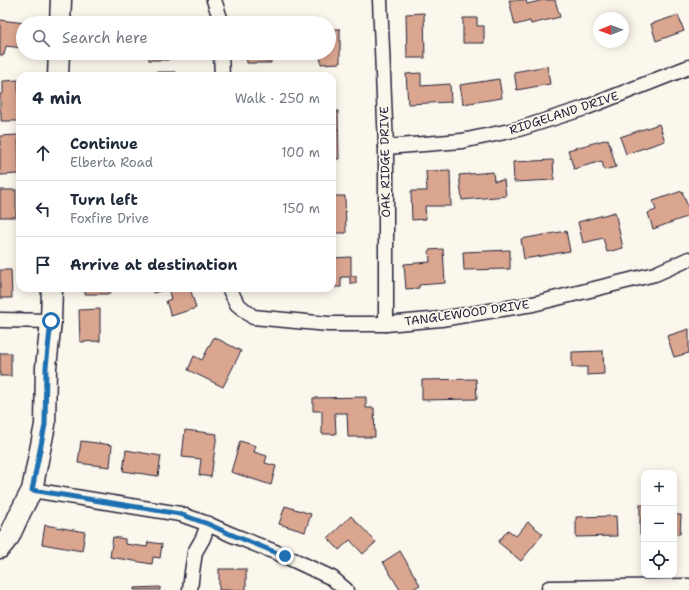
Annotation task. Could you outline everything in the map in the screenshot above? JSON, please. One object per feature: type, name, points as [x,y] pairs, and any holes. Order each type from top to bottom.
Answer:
[{"type":"street","points":[[60,16],[61,0]]},
{"type":"street","points":[[214,0],[219,16]]},
{"type":"street","name":"OAK RIDGE DRIVE","points":[[380,0],[386,147],[386,324]]},
{"type":"street","points":[[58,72],[59,60]]},
{"type":"street","points":[[221,60],[222,72]]},
{"type":"street","name":"RIDGELAND DRIVE","points":[[386,147],[462,141],[519,129],[585,108],[689,67]]},
{"type":"street","name":"TANGLEWOOD DRIVE","points":[[231,292],[237,304],[253,317],[328,324],[386,324],[441,319],[534,304],[655,274],[689,259]]},
{"type":"street","points":[[0,548],[9,537],[32,490],[45,425],[46,367],[51,321],[52,292]]},
{"type":"street","points":[[0,320],[51,321]]},
{"type":"street","points":[[32,490],[180,514],[285,556],[332,578],[346,590]]},
{"type":"street","points":[[190,590],[195,552],[203,538],[208,524]]},
{"type":"street","points":[[549,588],[689,586]]},
{"type":"building","points":[[509,0],[526,0],[527,4],[544,0],[555,0],[560,17],[531,24],[530,21],[515,25]]},
{"type":"building","points":[[424,13],[425,58],[407,58],[406,14]]},
{"type":"building","points":[[678,15],[684,31],[656,41],[651,24]]},
{"type":"building","points":[[463,18],[477,18],[477,26],[484,26],[484,43],[463,43]]},
{"type":"building","points":[[0,20],[16,22],[16,47],[6,46],[4,55],[0,55]]},
{"type":"building","points":[[336,29],[340,29],[340,63],[321,64],[321,60],[336,60]]},
{"type":"building","points":[[247,60],[271,60],[271,63],[247,63]]},
{"type":"building","points":[[547,66],[550,84],[517,90],[514,72]]},
{"type":"building","points":[[421,73],[421,86],[450,84],[451,102],[408,104],[406,74]]},
{"type":"building","points":[[499,79],[502,98],[463,104],[460,85]]},
{"type":"building","points":[[16,80],[16,121],[1,121],[0,94],[3,94],[3,81]]},
{"type":"building","points":[[336,111],[338,111],[339,159],[336,159]]},
{"type":"building","points":[[659,124],[665,141],[626,154],[620,137]]},
{"type":"building","points":[[16,135],[16,174],[0,175],[0,136]]},
{"type":"building","points":[[608,139],[616,167],[604,170],[602,161],[574,169],[568,150]]},
{"type":"building","points":[[553,160],[554,180],[514,182],[513,162]]},
{"type":"building","points":[[450,170],[451,206],[425,206],[426,219],[412,220],[411,191],[427,191],[426,171]]},
{"type":"building","points":[[493,172],[494,181],[504,180],[506,196],[462,200],[459,175]]},
{"type":"building","points":[[0,190],[16,190],[16,217],[0,217]]},
{"type":"building","points":[[682,191],[689,210],[689,216],[653,229],[648,213],[656,210],[653,201]]},
{"type":"building","points":[[336,196],[345,196],[346,233],[336,233]]},
{"type":"building","points":[[615,212],[623,248],[607,252],[603,238],[583,243],[578,222]]},
{"type":"building","points":[[566,231],[570,251],[524,259],[521,239]]},
{"type":"building","points":[[443,249],[445,283],[419,285],[419,288],[406,289],[404,264],[430,262],[429,250]]},
{"type":"building","points":[[510,250],[510,269],[464,270],[463,252]]},
{"type":"building","points":[[351,257],[351,276],[356,276],[356,283],[350,283],[350,277],[341,277],[341,287],[336,287],[336,258]]},
{"type":"building","points":[[0,270],[11,270],[12,298],[0,298]]},
{"type":"building","points":[[85,292],[110,292],[110,294],[85,294]]},
{"type":"building","points":[[169,292],[191,292],[196,308],[171,316],[166,301],[171,299]]},
{"type":"building","points":[[100,309],[100,341],[80,342],[79,310]]},
{"type":"building","points":[[689,329],[689,353],[674,357],[667,336]]},
{"type":"building","points":[[214,337],[241,351],[223,387],[188,370],[194,356],[202,360]]},
{"type":"building","points":[[603,351],[604,374],[587,375],[587,367],[572,367],[572,352]]},
{"type":"building","points":[[0,353],[11,353],[11,376],[0,376]]},
{"type":"building","points":[[476,379],[477,399],[422,400],[422,380]]},
{"type":"building","points":[[366,397],[366,408],[374,408],[375,437],[348,437],[347,413],[335,413],[336,434],[322,434],[322,411],[313,411],[313,398]]},
{"type":"building","points":[[185,430],[217,434],[211,477],[199,475],[201,459],[182,457]]},
{"type":"building","points":[[81,441],[112,445],[110,467],[78,463]]},
{"type":"building","points":[[240,441],[256,446],[254,452],[267,456],[265,463],[276,466],[271,485],[231,472]]},
{"type":"building","points":[[126,450],[161,456],[158,476],[123,471]]},
{"type":"building","points":[[640,505],[641,505],[641,534]]},
{"type":"building","points":[[285,506],[311,514],[305,532],[279,524]]},
{"type":"building","points":[[677,515],[681,515],[680,534],[677,534]]},
{"type":"building","points":[[351,516],[376,542],[363,554],[350,540],[339,550],[328,538]]},
{"type":"building","points":[[616,516],[617,536],[576,537],[576,517]]},
{"type":"building","points":[[528,522],[543,534],[521,561],[498,542],[508,530],[516,536]]},
{"type":"building","points":[[45,525],[85,532],[82,551],[42,544]]},
{"type":"building","points":[[113,537],[125,539],[125,544],[147,547],[148,542],[162,544],[160,558],[153,557],[152,564],[110,557]]},
{"type":"building","points":[[400,551],[420,585],[411,590],[400,590],[383,562]]},
{"type":"building","points":[[219,569],[246,569],[246,590],[219,590]]},
{"type":"building","points":[[160,587],[160,590],[134,590],[134,588]]},
{"type":"route","points":[[51,321],[46,367],[45,425],[32,490],[180,514],[285,556]]}]
